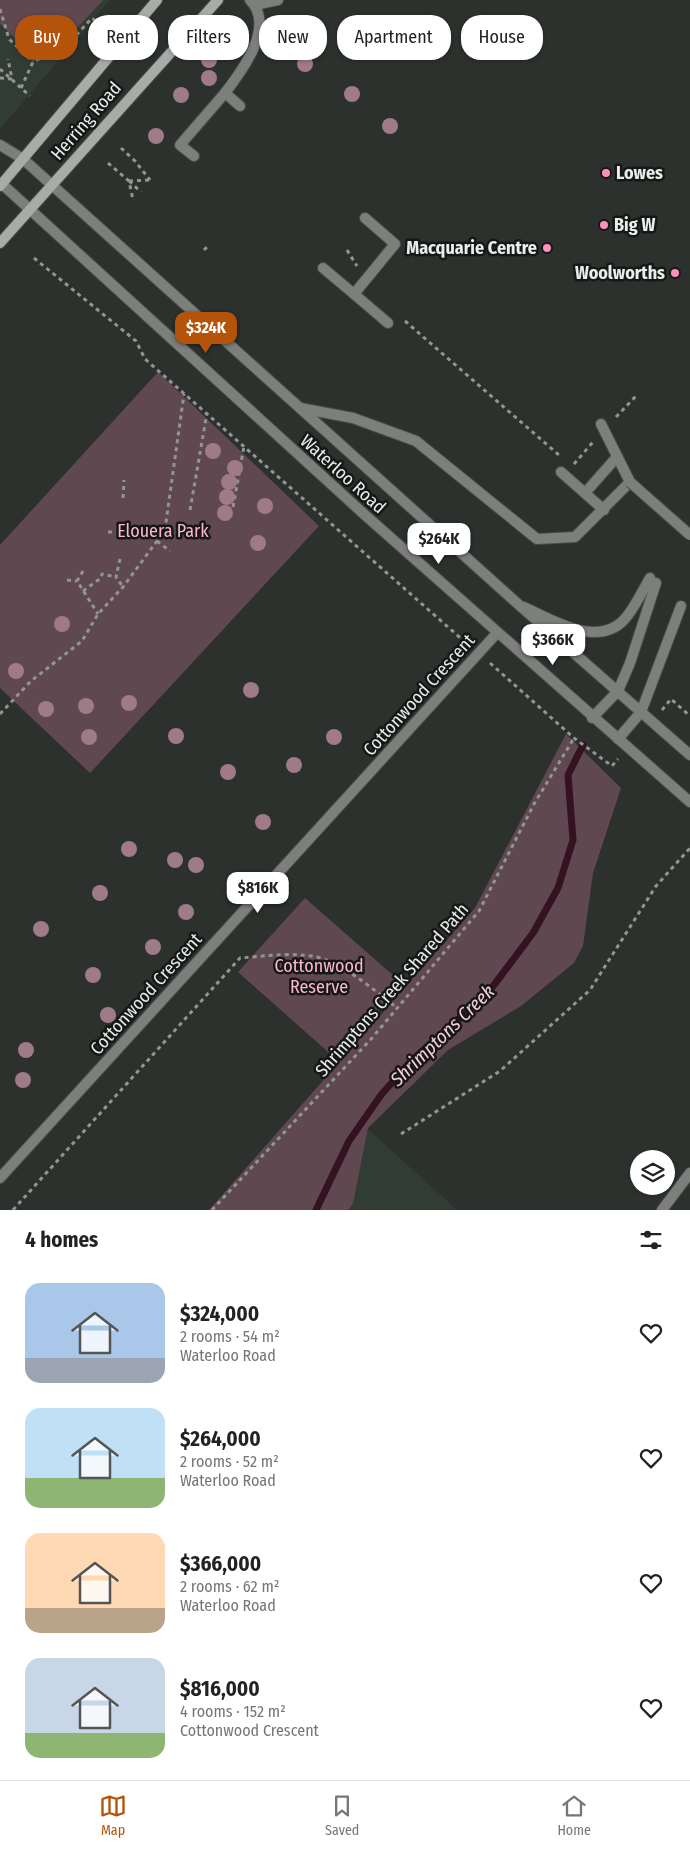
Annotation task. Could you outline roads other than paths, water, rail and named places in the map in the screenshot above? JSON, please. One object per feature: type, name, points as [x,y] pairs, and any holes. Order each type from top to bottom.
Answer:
[{"type":"main road","name":"Herring Road","points":[[0,184],[157,0]]},
{"type":"main road","name":"Herring Road","points":[[0,243],[218,0]]},
{"type":"street","points":[[194,156],[180,145],[225,93],[254,47],[259,25],[252,2],[278,0]]},
{"type":"street","points":[[225,93],[240,106]]},
{"type":"street","name":"Waterloo Road","points":[[0,145],[23,159],[518,604],[690,755]]},
{"type":"street","name":"Waterloo Road","points":[[0,184],[497,633],[690,802]]},
{"type":"street","points":[[354,294],[395,244],[366,218]]},
{"type":"street","points":[[323,268],[388,324]]},
{"type":"street","points":[[300,408],[353,418],[416,441],[537,540],[575,537],[630,482]]},
{"type":"street","points":[[602,428],[630,482],[690,535]]},
{"type":"street","points":[[585,493],[616,458]]},
{"type":"street","points":[[561,472],[604,510]]},
{"type":"street","points":[[518,604],[569,628],[582,632],[595,632],[618,624],[628,616],[653,581],[630,663],[618,691],[592,718]]},
{"type":"street","points":[[618,739],[641,712],[681,606]]},
{"type":"street","name":"Cottonwood Crescent","points":[[0,1178],[497,633]]},
{"type":"street","points":[[662,1210],[690,1173]]},
{"type":"waterway","name":"Shrimptons Creek","points":[[316,1210],[349,1141],[381,1095],[411,1061],[488,993],[533,933],[558,888],[573,840],[568,775],[583,745]]},
{"type":"place","name":"Lowes","points":[[606,173]]},
{"type":"place","name":"Big W","points":[[604,225]]},
{"type":"place","name":"Macquarie Centre","points":[[547,248]]},
{"type":"place","name":"Woolworths","points":[[675,273]]},
{"type":"park label","name":"Elouera Park","points":[[163,531]]},
{"type":"park label","name":"Cottonwood Reserve","points":[[319,976]]}]
